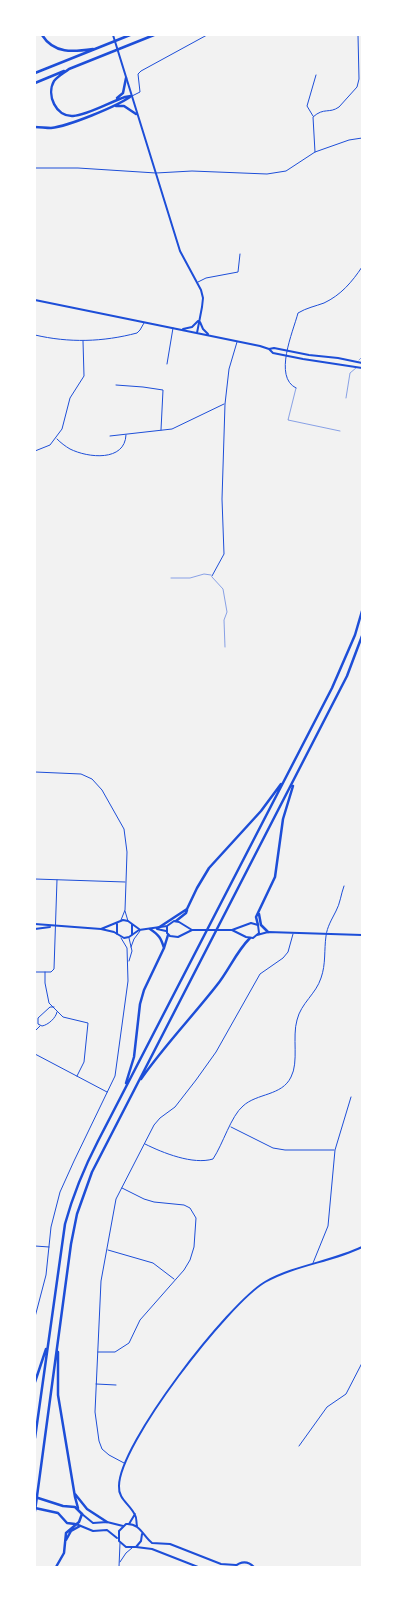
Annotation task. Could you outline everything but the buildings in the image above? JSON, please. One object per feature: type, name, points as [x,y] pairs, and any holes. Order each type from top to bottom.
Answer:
[{"type":"main road","points":[[42,35],[52,46],[60,50],[76,52],[99,47]]},
{"type":"main road","points":[[113,35],[180,252],[198,282],[203,298],[196,333]]},
{"type":"main road","points":[[35,73],[130,35]]},
{"type":"main road","points":[[35,83],[154,35]]},
{"type":"main road","points":[[69,69],[58,77],[52,88],[52,100],[58,111],[63,115],[75,116],[131,96]]},
{"type":"main road","points":[[113,101],[123,93],[126,78]]},
{"type":"main road","points":[[35,127],[51,128],[63,125],[131,96]]},
{"type":"main road","points":[[109,107],[124,106],[136,114]]},
{"type":"main road","points":[[35,300],[269,349],[274,348],[360,363]]},
{"type":"main road","points":[[181,330],[192,327],[200,319]]},
{"type":"main road","points":[[200,319],[203,329],[210,336]]},
{"type":"main road","points":[[269,349],[273,353],[286,356],[362,368]]},
{"type":"main road","points":[[35,1438],[66,1224],[72,1201],[88,1160],[287,777],[346,657],[362,611]]},
{"type":"main road","points":[[118,1538],[106,1530],[93,1531],[67,1523],[58,1513],[35,1510],[58,1335],[77,1214],[92,1172],[347,676],[362,636]]},
{"type":"main road","points":[[35,924],[101,929],[117,934],[121,938],[130,936],[140,930],[167,926],[169,923],[176,921],[186,913],[197,888],[209,868],[261,811],[287,777]]},
{"type":"main road","points":[[257,935],[256,917],[271,890],[275,877],[283,819],[296,777]]},
{"type":"main road","points":[[156,928],[188,909]]},
{"type":"main road","points":[[259,912],[261,925],[268,932]]},
{"type":"main road","points":[[101,929],[121,920],[132,924],[140,930]]},
{"type":"main road","points":[[176,921],[192,930]]},
{"type":"main road","points":[[117,923],[117,934]]},
{"type":"main road","points":[[167,926],[166,931],[168,935],[173,938],[178,938],[192,930],[232,930],[251,923],[268,932],[362,935]]},
{"type":"main road","points":[[130,936],[132,924]]},
{"type":"main road","points":[[35,928],[55,926]]},
{"type":"main road","points":[[150,928],[162,939],[164,948]]},
{"type":"main road","points":[[156,928],[166,931]]},
{"type":"main road","points":[[232,930],[250,938]]},
{"type":"main road","points":[[134,1088],[163,1049],[219,982],[240,948],[250,938],[268,932]]},
{"type":"main road","points":[[123,1092],[134,1057],[140,1004],[144,990],[164,948],[168,935]]},
{"type":"main road","points":[[254,1567],[245,1563],[226,1566],[170,1544],[152,1543],[137,1526],[135,1514],[124,1501],[118,1489],[124,1463],[130,1448],[161,1401],[190,1362],[243,1301],[266,1282],[312,1265],[344,1256],[362,1248]]},
{"type":"main road","points":[[58,1335],[58,1395],[78,1508],[93,1523],[107,1522],[123,1526],[129,1524],[135,1514]]},
{"type":"main road","points":[[35,1382],[49,1338]]},
{"type":"main road","points":[[74,1492],[87,1509],[107,1522]]},
{"type":"main road","points":[[35,1497],[63,1506],[78,1508]]},
{"type":"main road","points":[[56,1567],[64,1553],[66,1533],[78,1525],[82,1519],[82,1514]]},
{"type":"main road","points":[[129,1524],[137,1526]]},
{"type":"main road","points":[[123,1526],[119,1531],[118,1538],[120,1543],[126,1547],[152,1549],[198,1567]]},
{"type":"main road","points":[[136,1547],[141,1541],[142,1533]]},
{"type":"street","points":[[131,96],[140,92],[138,74],[141,71],[207,35]]},
{"type":"street","points":[[313,117],[319,111],[336,110],[339,108],[357,87],[359,79],[358,35]]},
{"type":"street","points":[[315,152],[313,117],[306,106],[316,75]]},
{"type":"street","points":[[35,168],[156,173],[192,171],[267,174],[291,168],[315,152],[349,140],[362,138]]},
{"type":"street","points":[[198,282],[206,278],[238,272],[240,254]]},
{"type":"street","points":[[296,388],[292,387],[285,377],[286,356],[298,313],[333,298],[352,282],[362,267]]},
{"type":"street","points":[[35,335],[70,341],[83,341],[136,333],[144,323]]},
{"type":"street","points":[[167,364],[173,328]]},
{"type":"street","points":[[35,451],[50,445],[62,429],[70,398],[84,376],[83,341]]},
{"type":"street","points":[[212,576],[224,554],[222,499],[225,404],[229,369],[237,341]]},
{"type":"street","points":[[116,385],[163,390],[161,431]]},
{"type":"street","points":[[110,436],[172,429],[225,404]]},
{"type":"street","points":[[56,439],[75,451],[95,455],[108,455],[119,451],[125,445],[126,434]]},
{"type":"street","points":[[35,772],[81,774],[92,779],[102,790],[124,829],[127,845],[125,910],[128,922]]},
{"type":"street","points":[[35,879],[126,882]]},
{"type":"street","points":[[35,972],[51,972],[54,970],[57,880]]},
{"type":"street","points":[[144,1144],[165,1154],[201,1160],[213,1159],[236,1113],[242,1106],[249,1101],[276,1092],[291,1077],[296,1022],[302,1008],[317,988],[322,977],[326,934],[337,910],[344,886]]},
{"type":"street","points":[[121,920],[125,910]]},
{"type":"street","points":[[131,947],[140,930]]},
{"type":"street","points":[[124,1463],[109,1456],[102,1449],[95,1412],[101,1281],[116,1199],[154,1125],[160,1118],[176,1107],[216,1052],[260,974],[283,958],[288,952],[293,933]]},
{"type":"street","points":[[129,962],[131,957],[130,936]]},
{"type":"street","points":[[35,1317],[44,1282],[50,1247],[51,1227],[60,1192],[108,1092],[116,1071],[129,962],[127,948],[121,938]]},
{"type":"street","points":[[46,972],[45,983],[48,1000],[57,1011],[63,1018],[88,1023],[84,1062],[77,1076]]},
{"type":"street","points":[[35,1031],[39,1025],[38,1018],[54,1007]]},
{"type":"street","points":[[35,1027],[47,1025],[56,1016],[57,1011]]},
{"type":"street","points":[[35,1054],[108,1092]]},
{"type":"street","points":[[312,1265],[328,1226],[335,1150],[351,1097]]},
{"type":"street","points":[[230,1127],[258,1142],[285,1150],[335,1150]]},
{"type":"street","points":[[98,1352],[115,1352],[129,1343],[140,1320],[184,1270],[192,1255],[196,1218],[194,1212],[184,1205],[144,1200],[122,1188]]},
{"type":"street","points":[[35,1246],[50,1247]]},
{"type":"street","points":[[107,1250],[153,1263],[175,1280]]},
{"type":"street","points":[[299,1446],[327,1407],[346,1394],[362,1363]]},
{"type":"street","points":[[96,1384],[116,1385]]},
{"type":"street","points":[[119,1567],[120,1543]]},
{"type":"street","points":[[120,1562],[132,1548]]},
{"type":"lane","points":[[346,398],[350,374],[360,363],[362,357]]},
{"type":"lane","points":[[296,388],[288,420],[340,431]]},
{"type":"lane","points":[[171,578],[190,578],[204,574],[212,576],[223,589],[228,612],[224,620],[225,648]]}]
